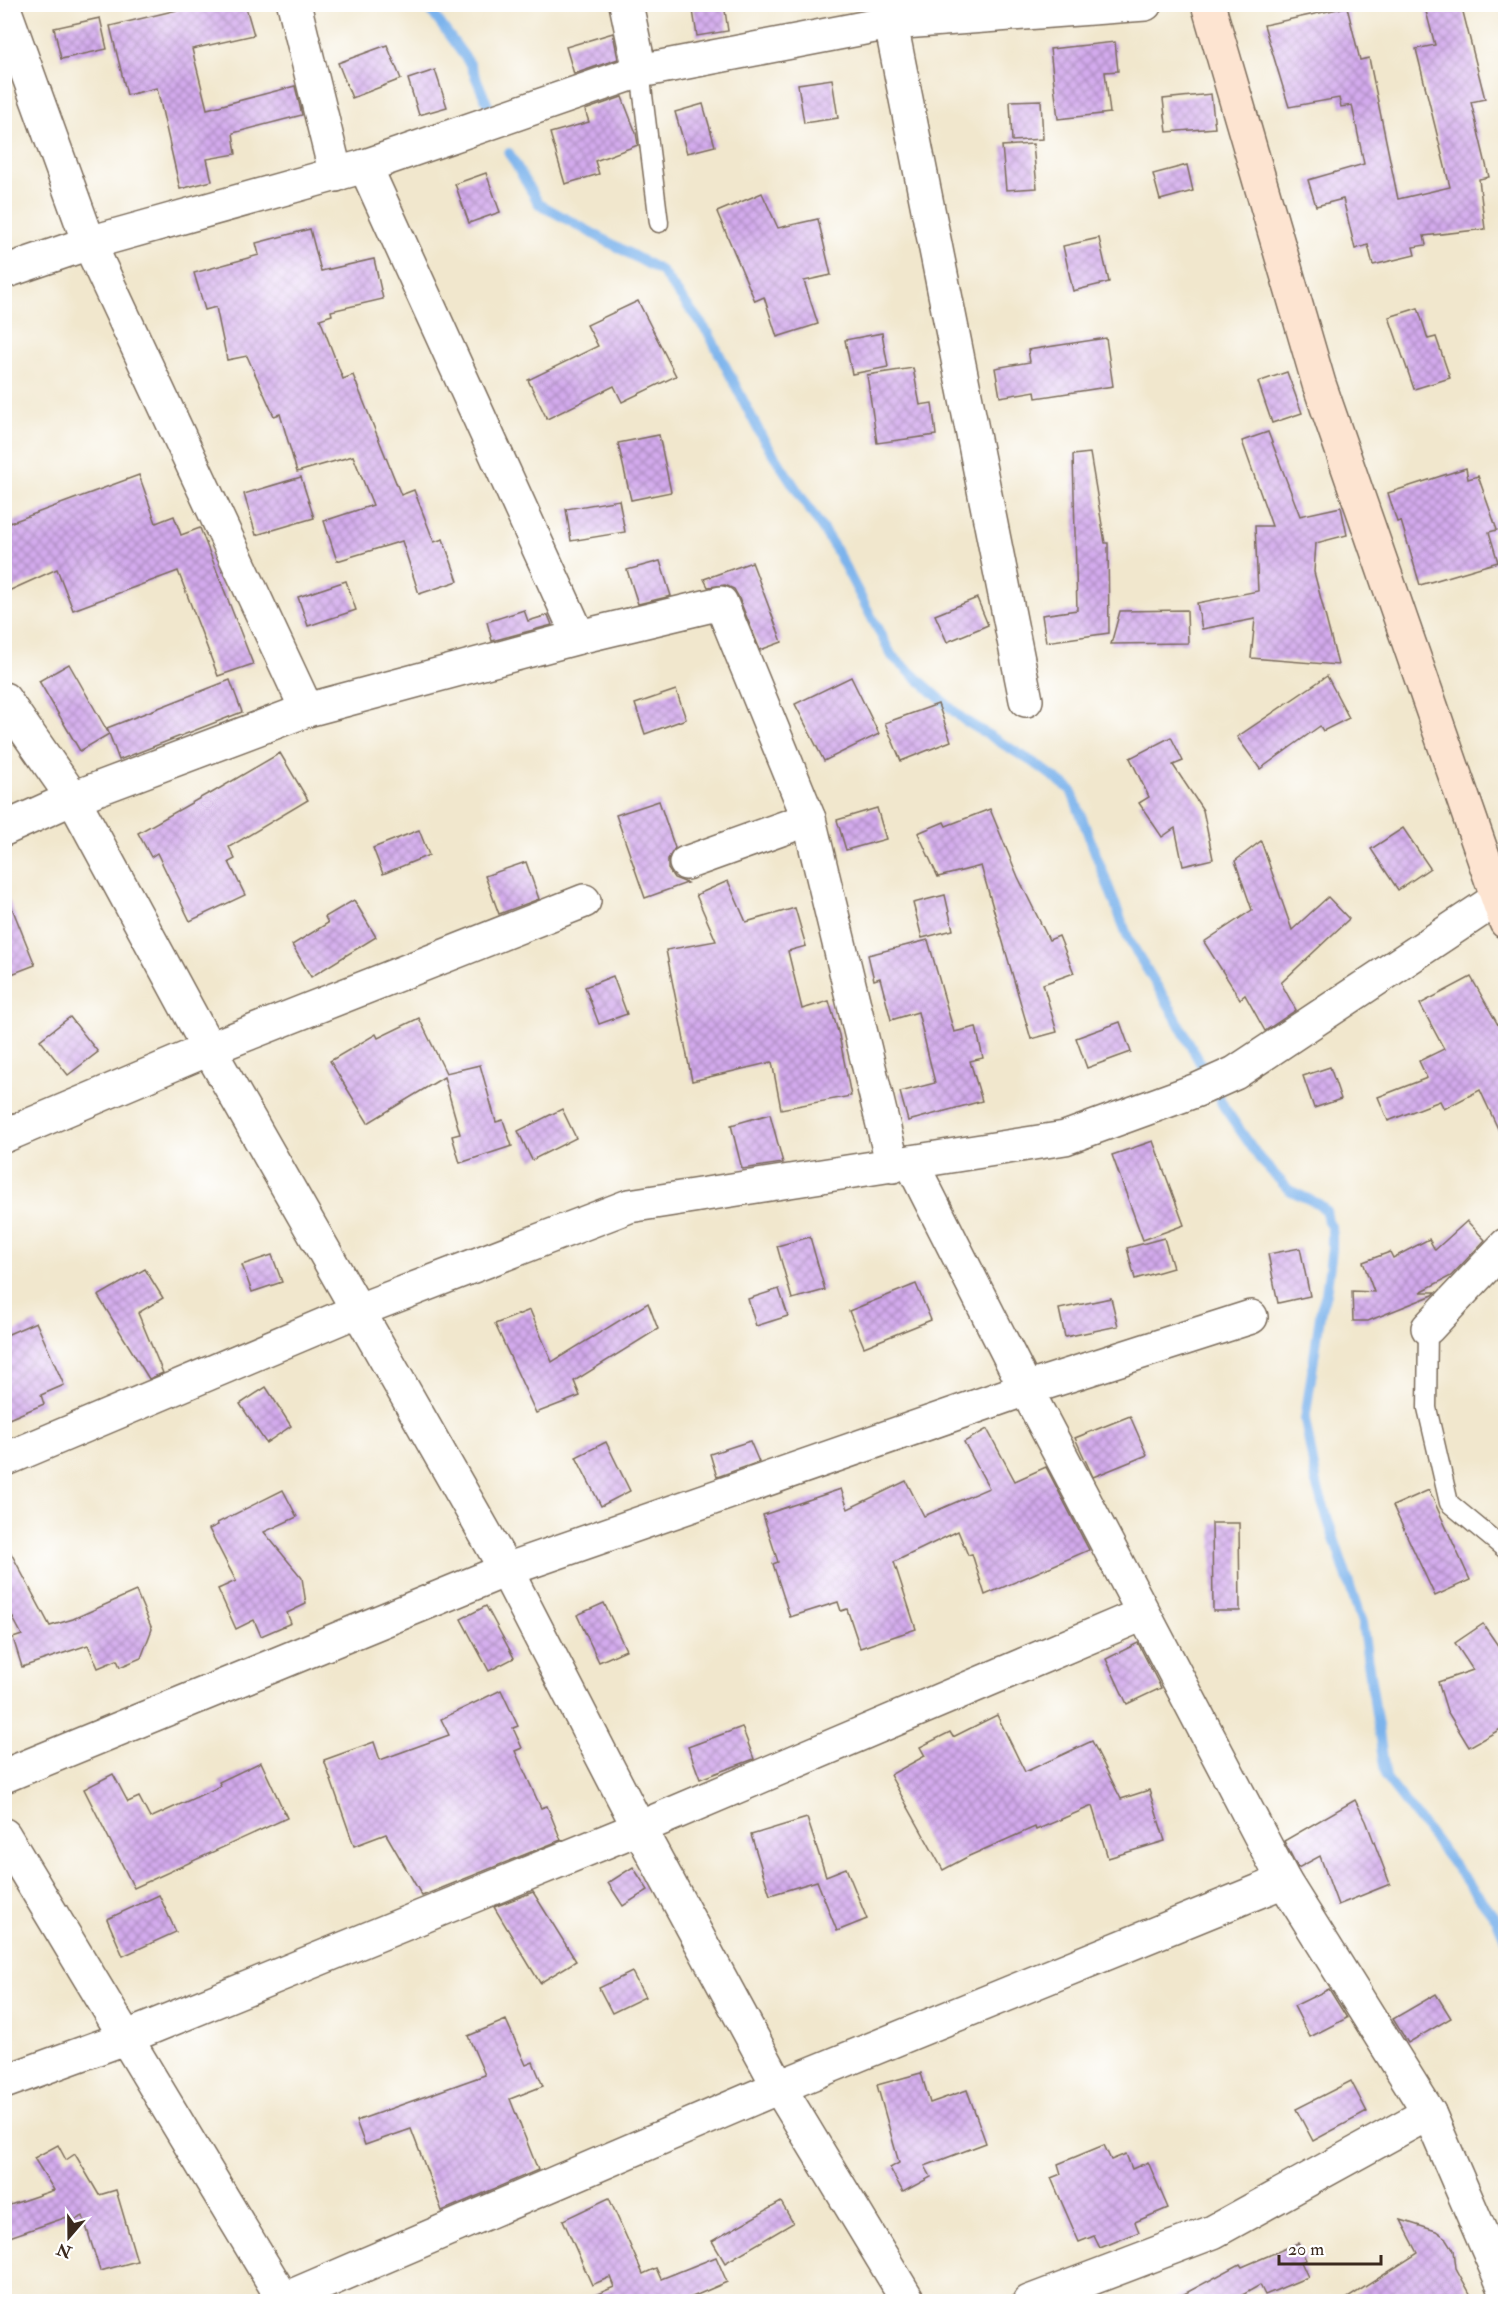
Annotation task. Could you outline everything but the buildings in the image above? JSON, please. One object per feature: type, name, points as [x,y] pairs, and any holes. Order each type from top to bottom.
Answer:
[{"type":"street","points":[[294,4],[351,170],[579,637]]},
{"type":"street","points":[[626,4],[640,71]]},
{"type":"street","points":[[4,272],[89,243],[351,170],[640,71],[888,14],[1145,4]]},
{"type":"street","points":[[4,1460],[359,1310],[629,1206],[1065,1138],[1197,1090],[1235,1073],[1503,905],[1319,384],[1208,4]]},
{"type":"street","points":[[4,8],[89,243],[307,710]]},
{"type":"street","points":[[888,14],[1026,700]]},
{"type":"street","points":[[4,829],[73,798],[307,710],[579,637],[721,603],[809,819],[902,1164],[1026,1389],[1284,1881],[1429,2113],[1506,2291]]},
{"type":"street","points":[[4,699],[73,798],[209,1049],[506,1570],[639,1828],[779,2087],[909,2301]]},
{"type":"street","points":[[686,863],[809,819]]},
{"type":"street","points":[[4,1136],[209,1049],[584,900]]},
{"type":"street","points":[[1428,1328],[1506,1245]]},
{"type":"street","points":[[4,1776],[506,1570],[1026,1389],[1251,1317]]},
{"type":"street","points":[[4,2082],[125,2038],[639,1828],[1143,1614]]},
{"type":"street","points":[[4,1835],[283,2301],[779,2087],[1284,1881]]},
{"type":"street","points":[[1029,2301],[1213,2232],[1429,2113]]},
{"type":"lane","points":[[640,71],[659,223]]},
{"type":"lane","points":[[1428,1328],[1427,1408],[1449,1503],[1506,1550]]},
{"type":"waterway","points":[[426,4],[470,64],[489,108]]},
{"type":"waterway","points":[[509,153],[539,204],[661,271],[709,334],[762,437],[835,548],[892,656],[964,720],[1039,766],[1071,790],[1129,940],[1171,1009],[1224,1107],[1260,1159],[1289,1190],[1319,1204],[1326,1211],[1332,1228],[1332,1249],[1305,1420],[1318,1490],[1362,1623],[1386,1778],[1496,1919],[1506,1941]]}]
